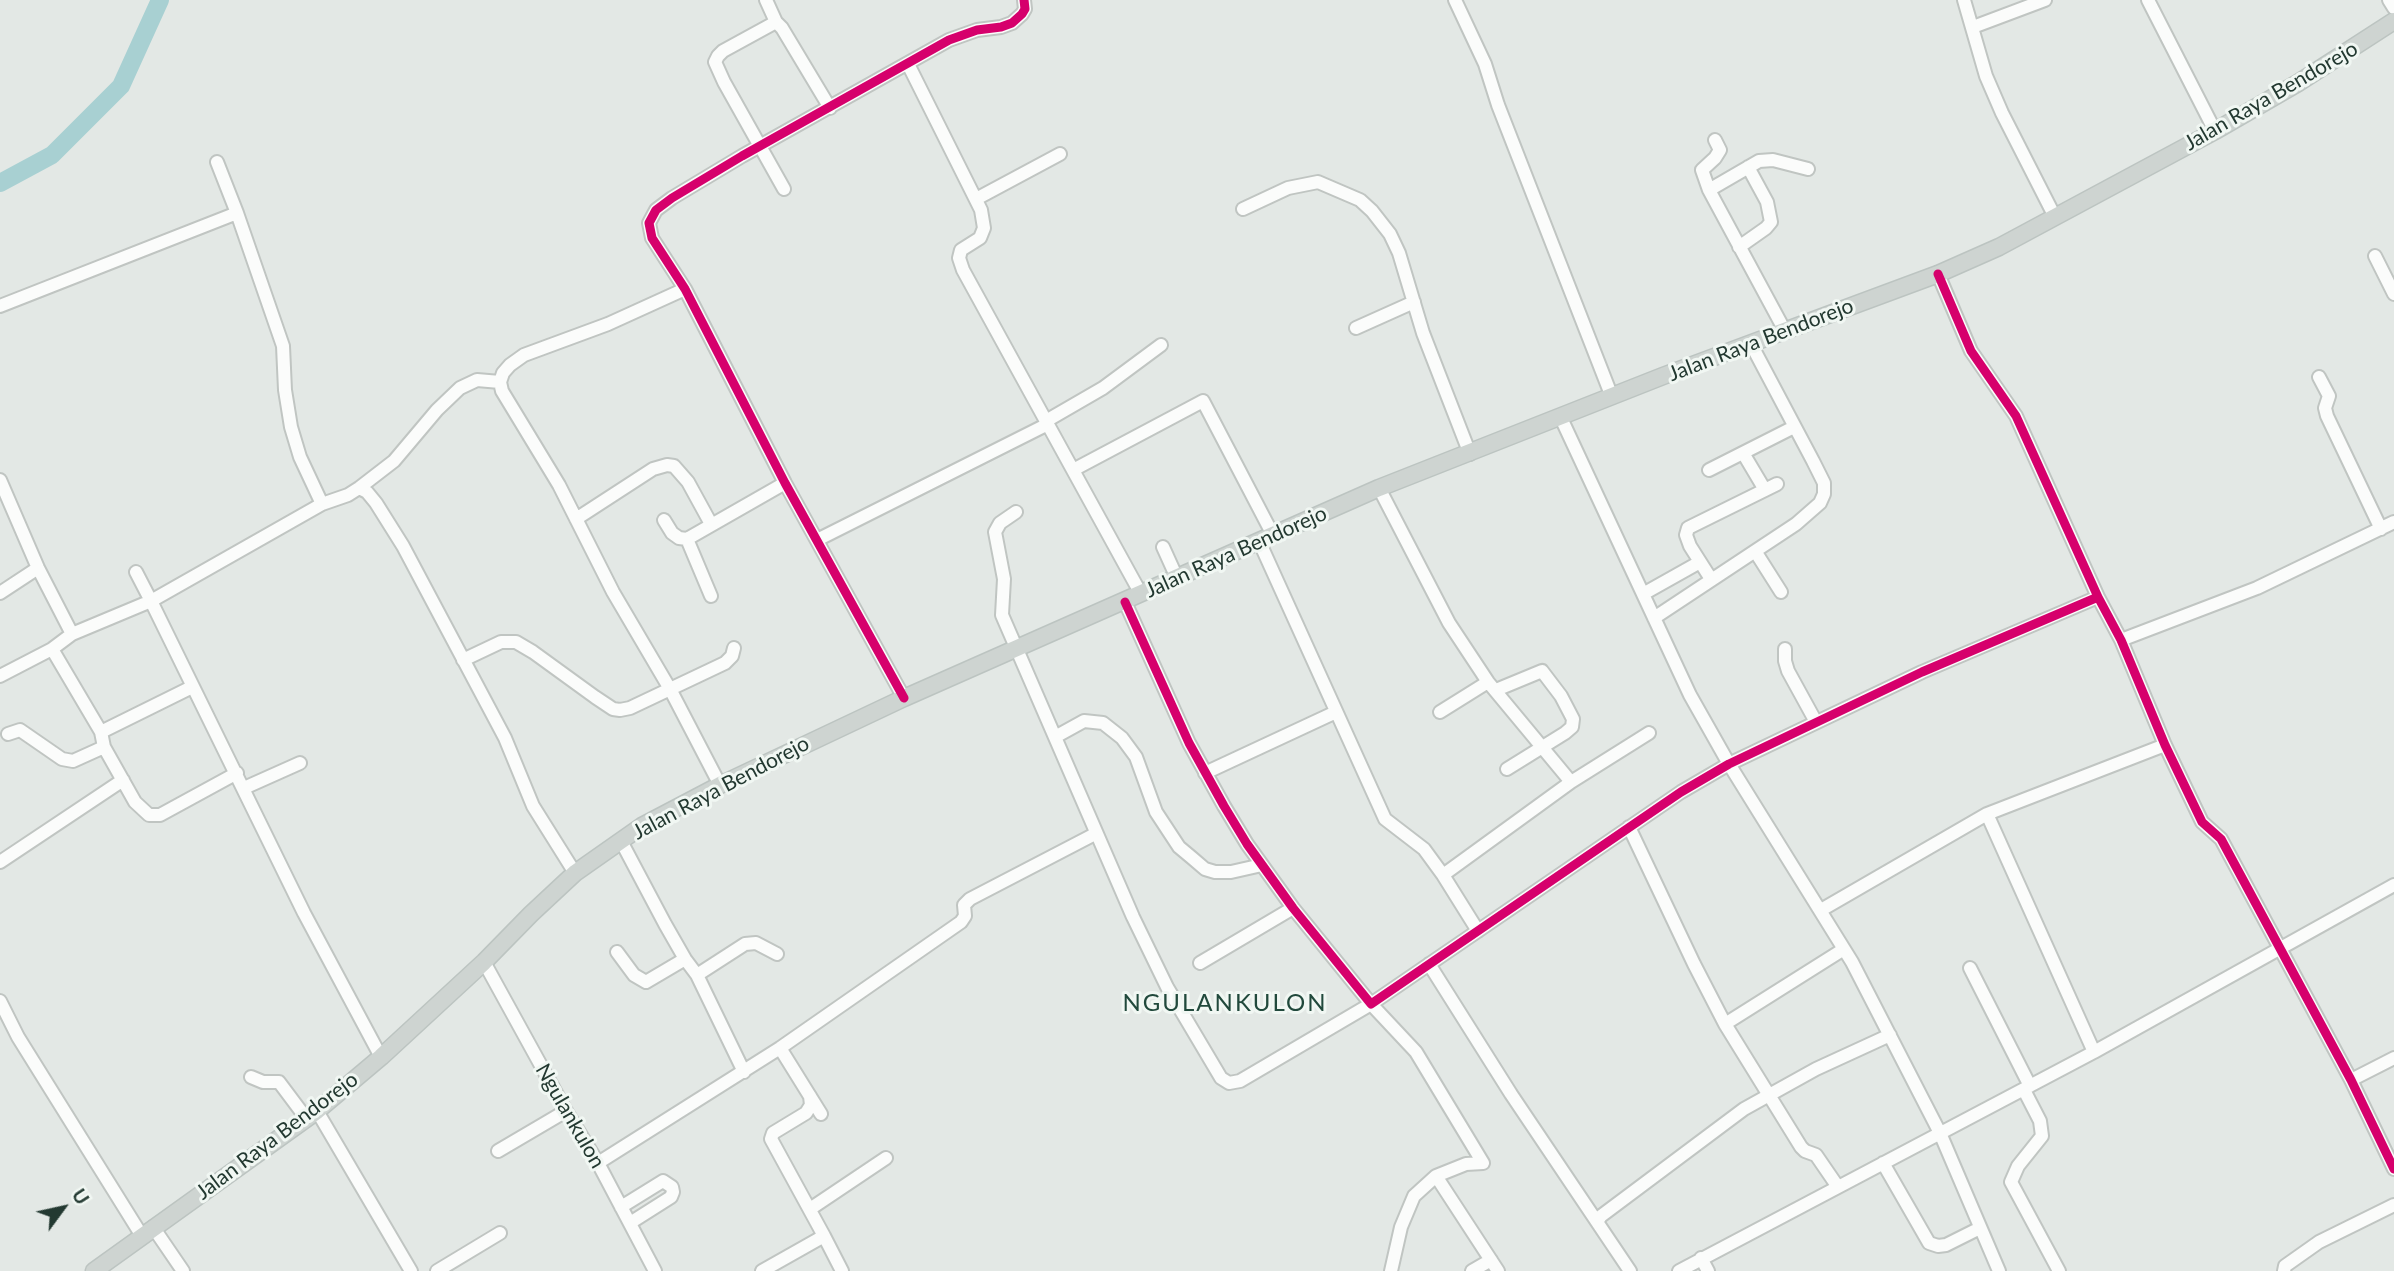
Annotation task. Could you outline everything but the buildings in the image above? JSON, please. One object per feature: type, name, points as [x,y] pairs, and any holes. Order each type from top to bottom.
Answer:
[{"type":"main road","name":"Jalan Raya Bendorejo","points":[[94,1271],[311,1115],[381,1057],[575,873],[642,827],[720,785],[904,698],[1380,488],[1938,274],[1999,247],[2215,131],[2298,83],[2394,21]]},
{"type":"street","points":[[766,0],[776,22],[830,108]]},
{"type":"street","points":[[1455,0],[1485,64],[1498,105],[1612,397]]},
{"type":"street","points":[[1964,0],[1986,76],[2055,217]]},
{"type":"street","points":[[1973,27],[2045,0]]},
{"type":"street","points":[[2148,0],[2215,131]]},
{"type":"street","points":[[2389,0],[2394,8]]},
{"type":"street","points":[[904,698],[785,483],[685,289],[652,238],[649,223],[656,210],[671,198],[760,146],[949,40],[977,30],[1012,23],[1022,14],[1024,4]]},
{"type":"street","points":[[776,22],[723,51],[715,62],[784,189]]},
{"type":"street","points":[[908,64],[981,210],[984,228],[980,237],[961,250],[959,258],[963,270],[1141,594]]},
{"type":"street","points":[[1715,140],[1720,150],[1702,170],[1709,190],[1785,331]]},
{"type":"street","points":[[976,200],[1060,154]]},
{"type":"street","points":[[1709,190],[1759,162],[1773,160],[1808,169]]},
{"type":"street","points":[[217,162],[283,346],[285,390],[291,427],[300,457],[322,504]]},
{"type":"street","points":[[1739,247],[1771,222],[1766,202],[1748,167]]},
{"type":"street","points":[[1243,209],[1288,188],[1318,182],[1360,200],[1372,211],[1390,234],[1399,253],[1423,333],[1470,454]]},
{"type":"street","points":[[0,306],[237,213]]},
{"type":"street","points":[[2375,256],[2394,294]]},
{"type":"street","points":[[1938,274],[1971,351],[2016,416],[2098,597],[2121,640],[2165,745],[2202,822],[2221,839],[2351,1080],[2394,1169]]},
{"type":"street","points":[[685,289],[608,324],[524,355],[510,365],[500,382],[502,391],[559,485],[613,592],[670,689],[720,785]]},
{"type":"street","points":[[1356,328],[1414,302]]},
{"type":"street","points":[[1654,618],[1796,524],[1820,503],[1824,494],[1824,483],[1751,344]]},
{"type":"street","points":[[817,540],[1047,423],[1103,388],[1161,345]]},
{"type":"street","points":[[2319,377],[2329,396],[2325,408],[2327,416],[2381,529]]},
{"type":"street","points":[[0,676],[52,649],[72,634],[151,601],[322,504],[348,495],[394,461],[449,396],[477,380],[500,382]]},
{"type":"street","points":[[1073,470],[1203,401],[1266,538],[1336,712],[1385,819],[1415,841],[1443,875],[1478,931]]},
{"type":"street","points":[[1562,418],[1690,695],[1729,764],[1844,949],[1940,1133],[1999,1271]]},
{"type":"street","points":[[1709,470],[1794,427]]},
{"type":"street","points":[[1743,453],[1765,490]]},
{"type":"street","points":[[576,519],[653,469],[667,465],[674,466],[688,482],[712,524]]},
{"type":"street","points":[[0,480],[38,568],[72,634]]},
{"type":"street","points":[[664,520],[672,533],[687,539],[785,483]]},
{"type":"street","points":[[1711,579],[1686,535],[1688,528],[1777,484]]},
{"type":"street","points":[[359,488],[367,492],[376,503],[403,546],[505,738],[533,806],[575,873]]},
{"type":"street","points":[[1380,488],[1449,622],[1492,686],[1571,782]]},
{"type":"street","points":[[1016,512],[1000,523],[995,532],[1004,579],[1002,615],[1096,834],[1167,987],[1212,1065],[1221,1078],[1229,1083],[1240,1081],[1371,1004],[1681,792],[1729,764],[1922,671],[2098,597]]},
{"type":"street","points":[[2121,640],[2257,588],[2394,522]]},
{"type":"street","points":[[687,539],[711,596]]},
{"type":"street","points":[[1163,547],[1177,578]]},
{"type":"street","points":[[1755,551],[1781,592]]},
{"type":"street","points":[[1643,594],[1700,562]]},
{"type":"street","points":[[0,593],[38,568]]},
{"type":"street","points":[[136,572],[304,913],[381,1057]]},
{"type":"street","points":[[1125,602],[1147,654],[1205,773],[1262,865],[1293,908],[1371,1004],[1416,1052],[1483,1163],[1466,1164],[1427,1182],[1408,1207],[1391,1271]]},
{"type":"street","points":[[463,660],[501,642],[516,642],[613,709],[620,710],[725,663],[732,656],[734,648]]},
{"type":"street","points":[[52,649],[101,732],[104,747],[142,810],[160,815],[236,773]]},
{"type":"street","points":[[1785,649],[1788,671],[1816,722]]},
{"type":"street","points":[[1440,712],[1492,686],[1539,671],[1545,672],[1573,719],[1572,727],[1507,769]]},
{"type":"street","points":[[101,732],[192,687]]},
{"type":"street","points":[[1205,773],[1336,712]]},
{"type":"street","points":[[1055,737],[1084,722],[1103,723],[1122,738],[1136,757],[1156,812],[1179,847],[1205,869],[1216,872],[1231,872],[1262,865]]},
{"type":"street","points":[[8,734],[20,730],[62,759],[73,761],[104,747]]},
{"type":"street","points":[[1443,875],[1571,782],[1649,733]]},
{"type":"street","points":[[1821,910],[1987,814],[2165,745]]},
{"type":"street","points":[[244,788],[300,764]]},
{"type":"street","points":[[0,862],[123,780]]},
{"type":"street","points":[[1987,814],[2094,1052]]},
{"type":"street","points":[[1629,827],[1725,1024],[1801,1147],[1816,1155],[1838,1187]]},
{"type":"street","points":[[598,1163],[744,1072],[961,922],[965,916],[964,905],[970,899],[1096,834]]},
{"type":"street","points":[[621,841],[685,959],[698,975],[744,1072]]},
{"type":"street","points":[[1679,1271],[2094,1052],[2394,885]]},
{"type":"street","points":[[1200,964],[1293,908]]},
{"type":"street","points":[[698,975],[746,944],[756,943],[777,954]]},
{"type":"street","points":[[1725,1024],[1844,949]]},
{"type":"street","points":[[617,952],[634,975],[646,982],[685,959]]},
{"type":"street","name":"Ngulankulon","points":[[484,962],[566,1111],[598,1163],[655,1271]]},
{"type":"street","points":[[1429,964],[1511,1094],[1630,1271]]},
{"type":"street","points":[[1970,968],[2040,1121],[2042,1136],[2018,1166],[2011,1182],[2059,1271]]},
{"type":"street","points":[[0,1001],[41,1075],[147,1232],[183,1271]]},
{"type":"street","points":[[1597,1222],[1601,1216],[1726,1121],[1816,1069],[1889,1035]]},
{"type":"street","points":[[780,1048],[821,1114]]},
{"type":"street","points":[[2351,1080],[2394,1058]]},
{"type":"street","points":[[251,1077],[263,1082],[279,1082],[311,1115],[411,1271]]},
{"type":"street","points":[[810,1096],[811,1105],[806,1114],[773,1133],[771,1139],[842,1271]]},
{"type":"street","points":[[498,1151],[566,1111]]},
{"type":"street","points":[[810,1209],[886,1158]]},
{"type":"street","points":[[1883,1163],[1929,1242],[1938,1246],[1945,1245],[1980,1228]]},
{"type":"street","points":[[1436,1176],[1494,1266],[1472,1271]]},
{"type":"street","points":[[621,1207],[663,1181],[672,1187],[671,1197],[630,1223]]},
{"type":"street","points":[[2284,1271],[2286,1266],[2319,1242],[2394,1205]]},
{"type":"street","points":[[437,1271],[500,1233]]},
{"type":"street","points":[[762,1271],[824,1236]]},
{"type":"street","points":[[1701,1258],[1708,1271]]},
{"type":"waterway","points":[[0,183],[52,155],[121,86],[160,0]]},
{"type":"cycle path","points":[[904,698],[785,483],[685,289],[652,238],[649,223],[656,210],[672,198],[949,40],[977,30],[1012,23],[1025,9],[1024,0]]},
{"type":"cycle path","points":[[1938,274],[1971,351],[2016,416],[2098,597],[2121,640],[2165,745],[2202,822],[2221,839],[2351,1080],[2394,1169]]},
{"type":"cycle path","points":[[1125,602],[1189,743],[1247,844],[1293,908],[1371,1004],[1681,792],[1729,764],[1922,672],[2098,597]]},
{"type":"district","name":"NGULANKULON","points":[[1225,1003]]}]
